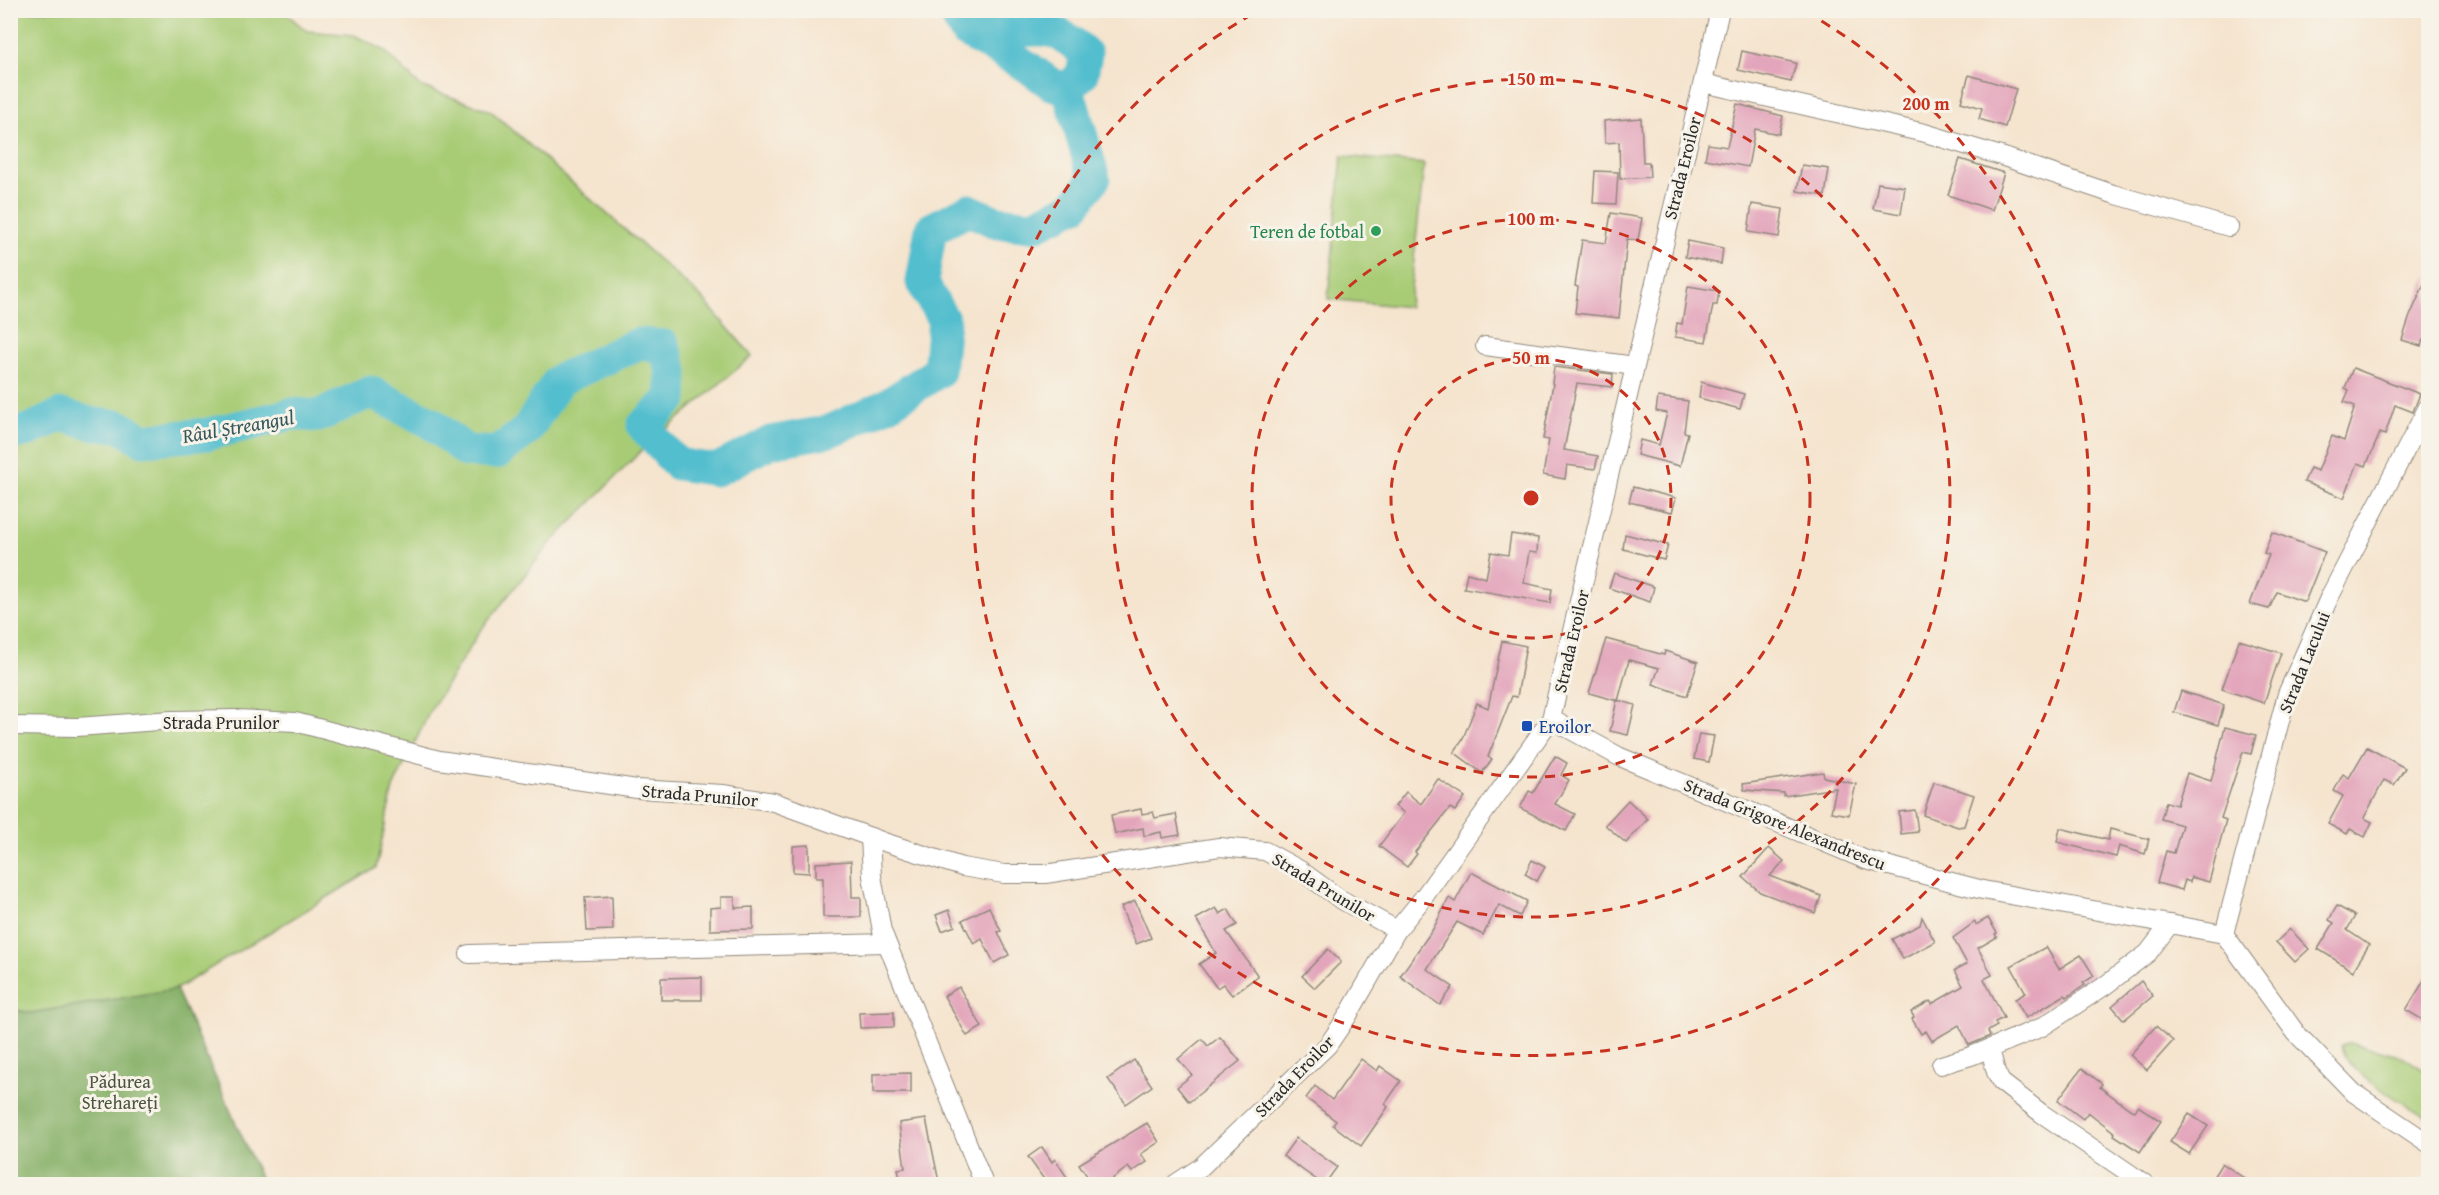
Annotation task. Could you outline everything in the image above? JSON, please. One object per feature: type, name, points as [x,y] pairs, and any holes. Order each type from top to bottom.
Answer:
[{"type":"street","name":"Strada Eroilor","points":[[1175,1185],[1201,1167],[1328,1045],[1347,1017],[1397,930],[1423,898],[1551,719],[1720,10]]},
{"type":"street","points":[[1703,83],[1925,133],[2113,194],[2229,227]]},
{"type":"street","points":[[1485,346],[1635,366]]},
{"type":"street","name":"Strada Lacului","points":[[2224,934],[2287,694],[2329,598],[2428,407]]},
{"type":"street","name":"Strada Prunilor","points":[[10,726],[77,727],[172,720],[237,719],[295,722],[439,760],[637,789],[723,794],[774,802],[962,867],[1004,874],[1045,874],[1219,847],[1265,851],[1300,870],[1340,899],[1397,930]]},
{"type":"street","name":"Strada Grigore Alexandrescu","points":[[1551,719],[1618,756],[1866,860],[1983,890],[2224,934]]},
{"type":"street","points":[[870,837],[872,876],[882,931],[984,1185]]},
{"type":"street","points":[[1941,1065],[1990,1049],[2042,1027],[2103,987],[2148,953],[2170,924]]},
{"type":"street","points":[[2224,934],[2296,1033],[2354,1093],[2428,1143]]},
{"type":"street","points":[[469,954],[886,943]]},
{"type":"street","points":[[1990,1049],[2001,1082],[2041,1113],[2145,1185]]},
{"type":"green space","points":[[10,11],[283,11],[307,31],[354,35],[384,50],[420,86],[491,111],[702,298],[752,356],[640,452],[549,545],[480,631],[430,711],[393,788],[376,868],[176,989],[31,1013],[10,1009]]},
{"type":"green space","name":"Teren de fotbal","points":[[1342,156],[1424,164],[1409,307],[1328,299]]},
{"type":"green space","name":"Pădurea Strehareți","points":[[176,989],[263,1184],[11,1184],[11,1009],[31,1013]]},
{"type":"green space","points":[[2349,1043],[2403,1057],[2428,1071],[2428,1118],[2378,1087],[2353,1067],[2341,1046]]},
{"type":"building","points":[[1742,51],[1796,63],[1791,82],[1738,70]]},
{"type":"building","points":[[1969,75],[2016,89],[2005,127],[1979,119],[1982,108],[1961,102]]},
{"type":"building","points":[[1737,104],[1783,116],[1779,134],[1755,129],[1748,167],[1705,159],[1708,144],[1727,147]]},
{"type":"building","points":[[1641,118],[1643,162],[1649,162],[1650,177],[1620,179],[1619,142],[1605,143],[1604,121]]},
{"type":"building","points":[[1960,159],[2004,173],[1992,210],[1948,195]]},
{"type":"building","points":[[1802,165],[1829,169],[1825,196],[1797,191]]},
{"type":"building","points":[[1595,171],[1618,172],[1616,204],[1593,203]]},
{"type":"building","points":[[1878,183],[1905,187],[1901,214],[1873,209]]},
{"type":"building","points":[[1752,204],[1783,209],[1779,237],[1748,232]]},
{"type":"building","points":[[1611,213],[1642,218],[1638,240],[1627,239],[1619,318],[1575,313],[1578,287],[1575,286],[1582,240],[1606,243]]},
{"type":"building","points":[[1688,241],[1723,248],[1721,264],[1685,257]]},
{"type":"building","points":[[2428,275],[2428,342],[2423,340],[2421,346],[2402,340]]},
{"type":"building","points":[[1688,286],[1719,291],[1717,305],[1713,305],[1706,342],[1675,337],[1677,323],[1682,324]]},
{"type":"building","points":[[1554,367],[1613,374],[1612,387],[1577,383],[1564,450],[1598,456],[1595,469],[1567,465],[1565,479],[1543,475],[1549,440],[1543,439]]},
{"type":"building","points":[[2353,368],[2420,394],[2413,412],[2395,405],[2385,435],[2380,433],[2366,466],[2358,463],[2344,498],[2304,482],[2310,468],[2318,471],[2332,436],[2344,441],[2355,406],[2344,402],[2349,390],[2345,388]]},
{"type":"building","points":[[1701,382],[1744,394],[1740,409],[1699,398]]},
{"type":"building","points":[[1658,397],[1688,401],[1684,432],[1688,433],[1680,466],[1637,455],[1640,440],[1659,445],[1667,413],[1656,411]]},
{"type":"building","points":[[1633,487],[1676,498],[1672,512],[1629,502]]},
{"type":"building","points":[[2272,532],[2325,552],[2305,602],[2277,592],[2269,609],[2250,604],[2269,555],[2264,553]]},
{"type":"building","points":[[1511,534],[1538,538],[1537,553],[1529,552],[1524,583],[1552,589],[1550,603],[1464,588],[1467,573],[1486,578],[1491,552],[1508,555]]},
{"type":"building","points":[[1625,534],[1668,545],[1664,560],[1623,549]]},
{"type":"building","points":[[1614,573],[1654,587],[1650,602],[1609,588]]},
{"type":"building","points":[[1606,639],[1664,655],[1665,651],[1698,662],[1687,696],[1653,684],[1659,668],[1629,660],[1618,701],[1589,693]]},
{"type":"building","points":[[2239,640],[2281,653],[2264,703],[2222,689]]},
{"type":"building","points":[[1502,641],[1526,646],[1517,697],[1512,696],[1488,757],[1492,759],[1482,773],[1454,752],[1462,741],[1477,703],[1488,708]]},
{"type":"building","points":[[2181,691],[2224,705],[2218,725],[2174,712]]},
{"type":"building","points":[[1617,700],[1635,705],[1628,735],[1610,731]]},
{"type":"building","points":[[2225,727],[2256,735],[2251,754],[2243,752],[2221,818],[2226,820],[2209,882],[2191,877],[2190,882],[2185,880],[2182,890],[2157,883],[2166,851],[2174,853],[2182,825],[2161,819],[2166,802],[2177,805],[2187,773],[2211,781]]},
{"type":"building","points":[[1699,734],[1714,736],[1709,762],[1694,759]]},
{"type":"building","points":[[2367,747],[2405,768],[2394,785],[2384,780],[2364,818],[2372,822],[2365,837],[2350,829],[2347,834],[2328,824],[2343,796],[2334,791],[2343,774],[2349,778]]},
{"type":"building","points":[[1555,756],[1567,763],[1561,775],[1569,780],[1555,804],[1575,814],[1566,831],[1520,808],[1529,791],[1533,793]]},
{"type":"building","points":[[1823,772],[1824,777],[1856,784],[1849,815],[1831,812],[1836,788],[1784,796],[1784,793],[1744,790],[1743,784]]},
{"type":"building","points":[[1438,779],[1465,797],[1455,811],[1450,808],[1415,852],[1417,854],[1407,867],[1379,846],[1404,813],[1395,806],[1406,792],[1421,804]]},
{"type":"building","points":[[1934,782],[1974,795],[1964,826],[1958,827],[1923,815]]},
{"type":"building","points":[[1628,800],[1648,819],[1626,843],[1605,825]]},
{"type":"building","points":[[1141,809],[1142,814],[1153,812],[1155,818],[1176,814],[1180,835],[1162,838],[1161,832],[1144,836],[1143,828],[1115,834],[1111,815]]},
{"type":"building","points":[[1915,810],[1918,832],[1901,834],[1899,812]]},
{"type":"building","points":[[2060,828],[2108,840],[2110,829],[2149,839],[2145,854],[2119,846],[2116,857],[2057,842]]},
{"type":"building","points":[[809,845],[809,873],[793,872],[793,846]]},
{"type":"building","points":[[1769,848],[1784,861],[1770,876],[1821,896],[1815,913],[1760,892],[1743,877]]},
{"type":"building","points":[[1532,860],[1545,867],[1537,881],[1525,874]]},
{"type":"building","points":[[851,861],[852,897],[861,897],[861,917],[823,917],[823,878],[816,878],[816,863]]},
{"type":"building","points":[[1471,872],[1527,901],[1520,916],[1499,905],[1483,935],[1457,922],[1427,969],[1453,987],[1440,1005],[1400,976],[1433,929],[1449,898],[1455,902]]},
{"type":"building","points":[[612,896],[613,930],[587,931],[585,898]]},
{"type":"building","points":[[721,897],[735,897],[735,908],[753,907],[753,929],[710,930],[710,908],[721,907]]},
{"type":"building","points":[[1135,901],[1151,938],[1136,944],[1121,907]]},
{"type":"building","points":[[2337,906],[2355,916],[2347,930],[2369,945],[2353,971],[2318,949],[2334,923],[2329,920]]},
{"type":"building","points":[[989,907],[1001,931],[998,932],[1009,955],[994,963],[982,939],[974,944],[962,920]]},
{"type":"building","points":[[1216,908],[1220,914],[1228,909],[1237,925],[1226,931],[1258,976],[1232,995],[1223,984],[1217,988],[1199,964],[1216,953],[1196,919]]},
{"type":"building","points":[[949,910],[955,926],[942,931],[936,915]]},
{"type":"building","points":[[1922,917],[1935,942],[1903,959],[1892,939],[1920,925]]},
{"type":"building","points":[[1988,918],[1997,937],[1978,948],[1992,975],[1984,979],[2004,1018],[1995,1022],[1997,1026],[1988,1031],[1990,1036],[1969,1045],[1959,1025],[1932,1041],[1926,1031],[1921,1034],[1912,1019],[1914,1017],[1911,1012],[1930,1001],[1932,1004],[1963,986],[1955,970],[1967,964],[1953,938],[1975,922],[1976,925]]},
{"type":"building","points":[[2290,929],[2309,949],[2295,962],[2276,942]]},
{"type":"building","points":[[2046,947],[2059,969],[2081,955],[2094,976],[2067,997],[2065,995],[2026,1018],[2015,999],[2026,993],[2011,966]]},
{"type":"building","points":[[1328,949],[1341,962],[1315,988],[1302,976]]},
{"type":"building","points":[[2428,974],[2428,1023],[2406,1010]]},
{"type":"building","points":[[702,977],[702,1000],[661,1000],[661,978]]},
{"type":"building","points":[[2141,981],[2153,996],[2124,1020],[2112,1006]]},
{"type":"building","points":[[959,987],[982,1027],[967,1036],[944,996]]},
{"type":"building","points":[[894,1012],[894,1027],[860,1028],[859,1013]]},
{"type":"building","points":[[2156,1026],[2173,1041],[2147,1070],[2130,1055]]},
{"type":"building","points":[[1220,1037],[1240,1061],[1189,1102],[1177,1087],[1192,1075],[1178,1059],[1202,1039],[1208,1046]]},
{"type":"building","points":[[1361,1059],[1377,1071],[1380,1066],[1401,1081],[1385,1104],[1388,1107],[1361,1146],[1333,1125],[1336,1121],[1306,1098],[1315,1086],[1332,1100]]},
{"type":"building","points":[[1134,1060],[1152,1086],[1126,1104],[1108,1079]]},
{"type":"building","points":[[2082,1068],[2102,1084],[2100,1087],[2131,1110],[2135,1111],[2138,1106],[2161,1121],[2140,1152],[2114,1135],[2115,1133],[2088,1112],[2083,1119],[2058,1100]]},
{"type":"building","points":[[911,1073],[911,1093],[873,1093],[873,1074]]},
{"type":"building","points":[[2189,1114],[2208,1126],[2189,1154],[2170,1142]]},
{"type":"building","points":[[926,1119],[939,1182],[901,1185],[898,1169],[905,1168],[899,1123]]},
{"type":"building","points":[[1147,1123],[1159,1142],[1141,1154],[1147,1162],[1132,1172],[1128,1167],[1104,1185],[1093,1185],[1079,1164]]},
{"type":"building","points":[[1296,1138],[1337,1167],[1324,1185],[1283,1156]]},
{"type":"building","points":[[1042,1147],[1052,1162],[1055,1159],[1072,1185],[1048,1185],[1028,1157]]},
{"type":"building","points":[[2222,1163],[2254,1185],[2208,1185]]},
{"type":"waterway","points":[[953,10],[966,32],[1028,67],[1051,84],[1068,89],[1082,74],[1086,54],[1064,37],[1046,30],[1001,33],[987,18],[975,16],[963,10]]},
{"type":"waterway","name":"Râul Ștreangul","points":[[10,434],[29,430],[61,415],[93,424],[119,426],[143,440],[208,434],[292,414],[318,416],[370,392],[430,422],[466,451],[497,453],[527,430],[559,380],[638,344],[664,346],[672,372],[671,399],[643,426],[677,464],[716,470],[771,442],[830,431],[889,404],[939,371],[944,321],[922,282],[931,229],[969,210],[996,222],[1033,226],[1074,206],[1094,179],[1068,89]]},
{"type":"place","name":"Teren de fotbal","points":[[1376,231]]},
{"type":"place","name":"Eroilor","points":[[1527,726]]}]
